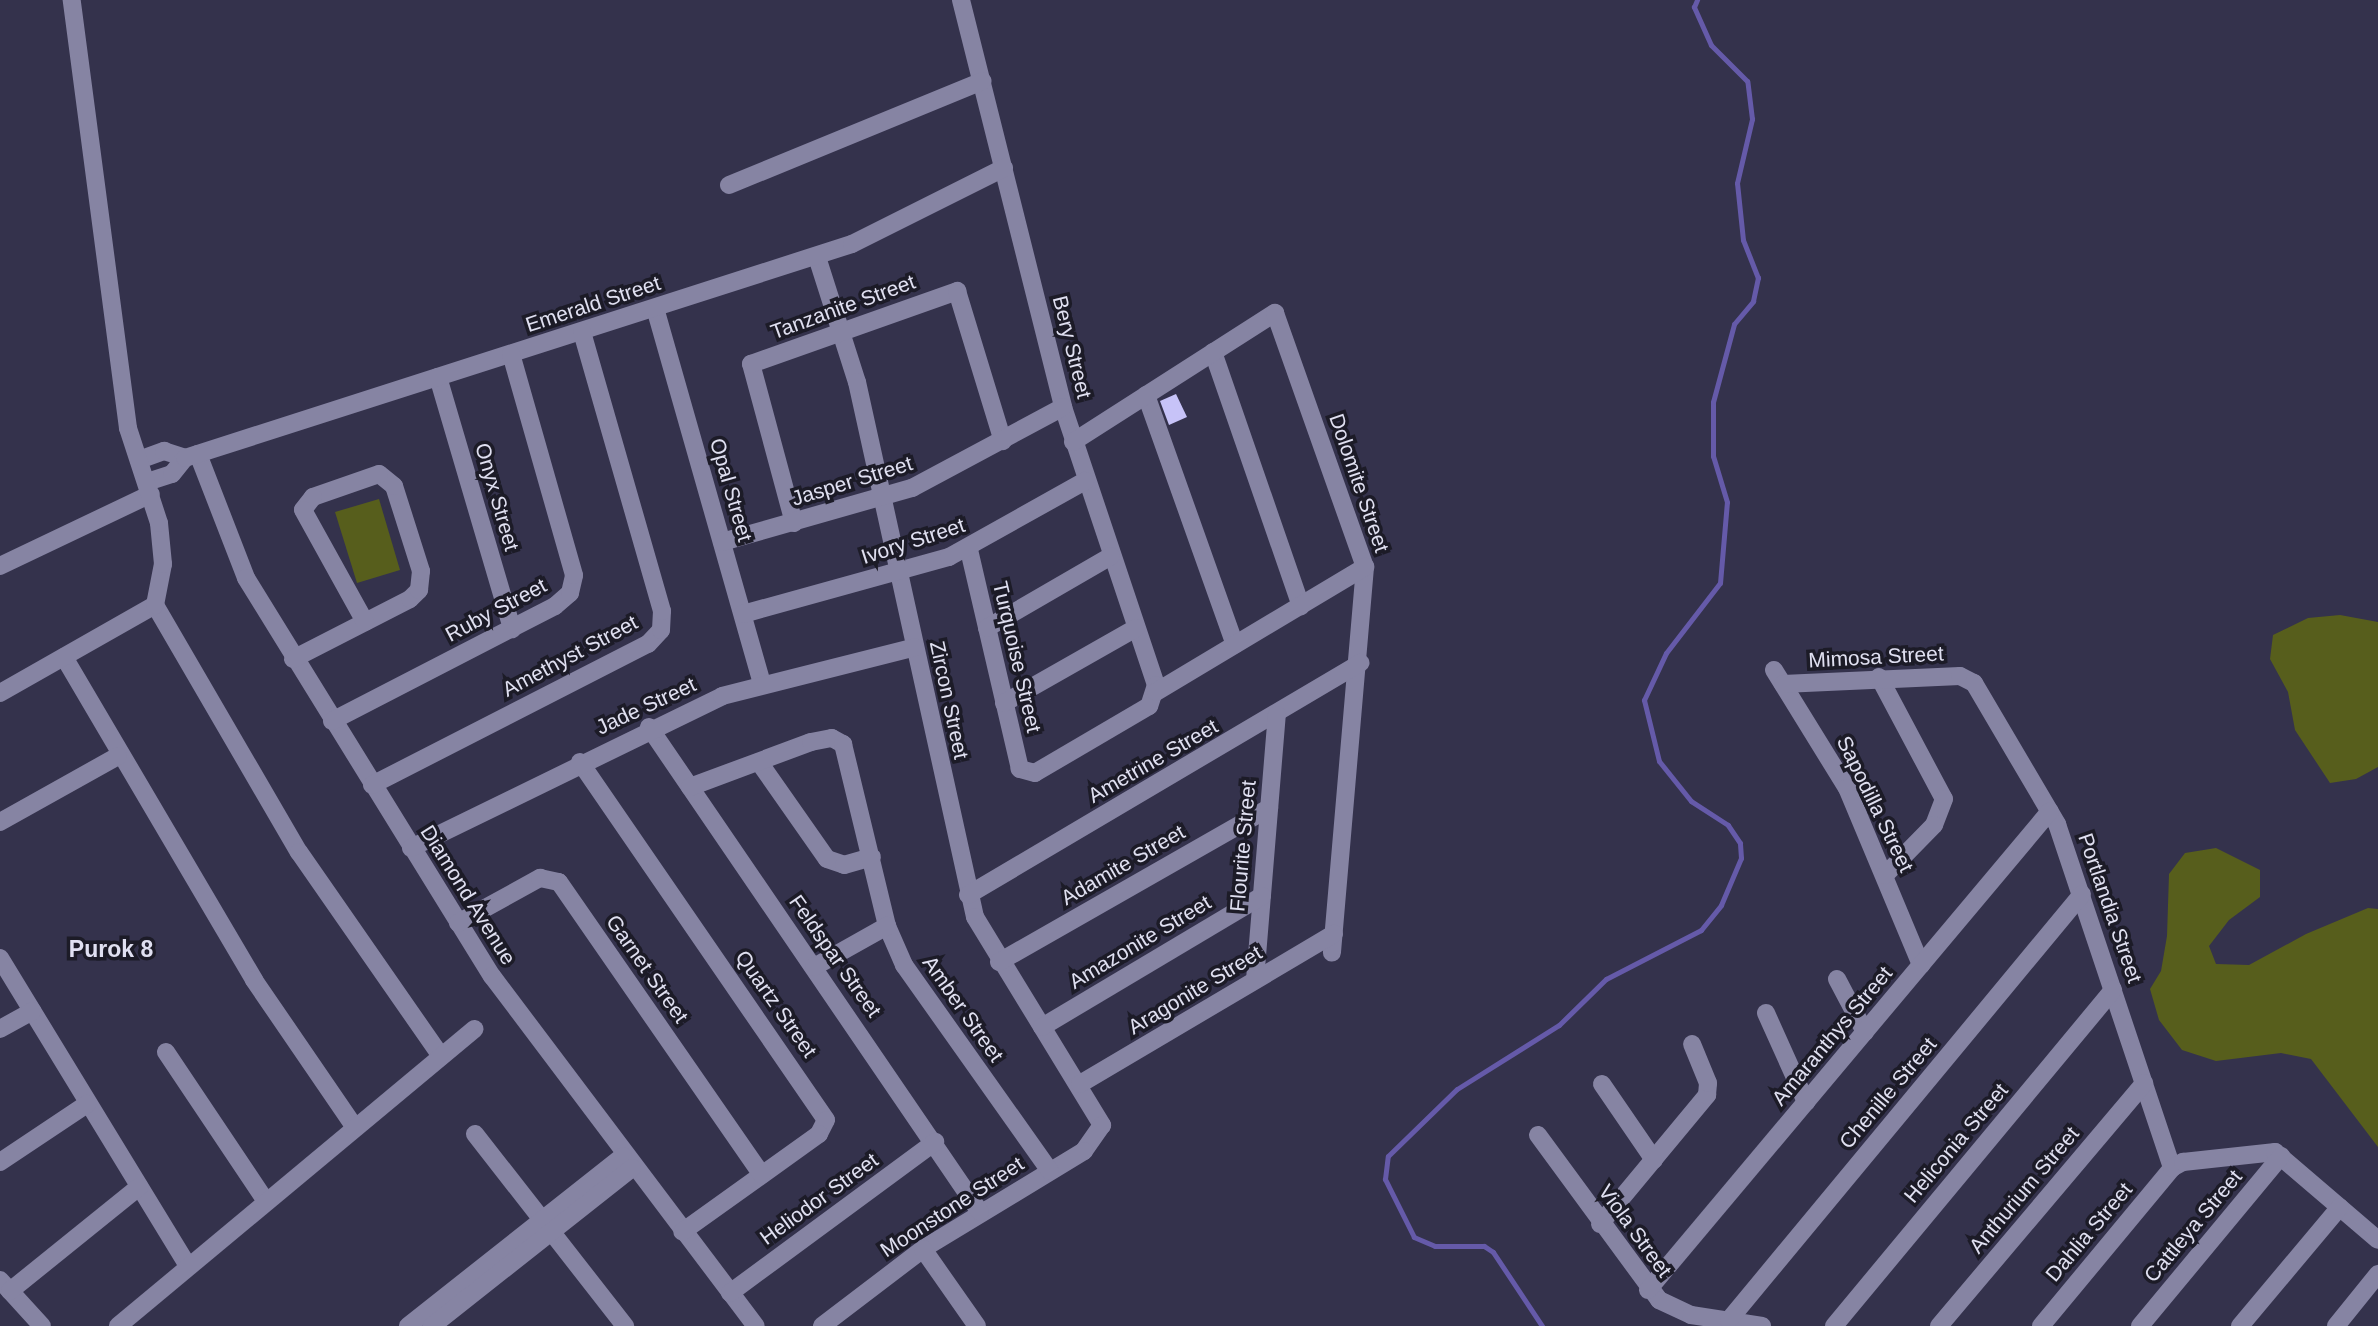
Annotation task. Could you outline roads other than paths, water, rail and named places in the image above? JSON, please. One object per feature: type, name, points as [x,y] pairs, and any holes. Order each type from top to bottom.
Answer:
[{"type":"street","points":[[72,0],[121,382],[139,460],[149,488],[163,564],[155,605],[299,852],[441,1056]]},
{"type":"street","name":"Bery Street","points":[[961,0],[1063,407],[1136,628],[1155,696]]},
{"type":"street","points":[[729,185],[982,81]]},
{"type":"street","name":"Emerald Street","points":[[0,566],[149,488],[172,474],[191,456],[817,257],[896,225],[1004,168]]},
{"type":"street","name":"Zircon Street","points":[[817,257],[843,331],[968,895],[999,962],[1080,1084],[1102,1125]]},
{"type":"street","name":"Tanzanite Street","points":[[794,523],[751,364],[957,291],[1003,441]]},
{"type":"street","name":"Opal Street","points":[[655,308],[762,684]]},
{"type":"street","name":"Dolomite Street","points":[[1073,442],[1275,313],[1365,567],[1360,663],[1332,953]]},
{"type":"street","name":"Amethyst Street","points":[[372,785],[648,644],[661,630],[662,611],[582,332]]},
{"type":"street","points":[[1213,352],[1301,606]]},
{"type":"street","name":"Ruby Street","points":[[332,722],[564,600],[574,575],[511,354]]},
{"type":"street","name":"Onyx Street","points":[[438,377],[512,629]]},
{"type":"street","points":[[1146,396],[1235,645]]},
{"type":"street","name":"Jasper Street","points":[[722,542],[881,499],[1003,441],[1063,407]]},
{"type":"street","name":"Emerald Street","points":[[139,460],[164,451],[191,456]]},
{"type":"street","name":"Diamond Avenue","points":[[191,456],[229,542],[293,659],[458,923],[627,1162],[756,1326]]},
{"type":"street","points":[[293,659],[365,622],[416,594],[422,578],[394,486],[379,474],[313,496],[303,510],[365,622]]},
{"type":"street","name":"Ivory Street","points":[[743,614],[898,572],[970,549],[1086,481]]},
{"type":"street","name":"Turquoise Street","points":[[970,549],[1004,703],[1024,772],[1035,773],[1144,712],[1155,696]]},
{"type":"street","points":[[987,628],[1111,556]]},
{"type":"street","points":[[1155,696],[1365,567]]},
{"type":"street","points":[[0,694],[155,605]]},
{"type":"street","points":[[1004,703],[1136,628]]},
{"type":"street","name":"Jade Street","points":[[411,848],[649,727],[762,684],[915,647]]},
{"type":"street","points":[[64,657],[118,756],[254,980],[354,1126]]},
{"type":"street","name":"Ametrine Street","points":[[968,895],[1277,715],[1360,663]]},
{"type":"street","name":"Mimosa Street","points":[[1779,677],[1969,679]]},
{"type":"street","name":"Sapodilla Street","points":[[1779,677],[1847,788],[1921,965]]},
{"type":"street","points":[[1879,677],[1944,799],[1934,825],[1885,875]]},
{"type":"street","name":"Portlandia Street","points":[[1969,679],[2050,811],[2082,894],[2172,1168]]},
{"type":"street","name":"Flourite Street","points":[[1255,981],[1277,715]]},
{"type":"street","name":"Feldspar Street","points":[[649,727],[935,1142],[980,1212]]},
{"type":"street","name":"Amber Street","points":[[690,787],[811,742],[838,740],[845,750],[887,926],[915,982],[1050,1171]]},
{"type":"street","points":[[0,822],[118,756]]},
{"type":"street","name":"Quartz Street","points":[[580,762],[824,1114],[819,1134],[682,1232]]},
{"type":"street","points":[[759,762],[827,859],[844,865],[872,856]]},
{"type":"street","name":"Adamite Street","points":[[999,962],[1269,808]]},
{"type":"street","name":"Amaranthys Street","points":[[1648,1290],[2050,811]]},
{"type":"street","name":"Garnet Street","points":[[458,923],[540,878],[559,883],[762,1175]]},
{"type":"street","name":"Chenille Street","points":[[1730,1320],[2082,894]]},
{"type":"street","name":"Amazonite Street","points":[[1042,1027],[1262,896]]},
{"type":"street","points":[[814,967],[887,926]]},
{"type":"street","name":"Aragonite Street","points":[[1080,1084],[1334,934]]},
{"type":"street","points":[[0,958],[187,1264]]},
{"type":"street","points":[[1838,979],[1865,1032]]},
{"type":"street","name":"Heliconia Street","points":[[1834,1326],[2113,989]]},
{"type":"street","points":[[0,1029],[32,1011]]},
{"type":"street","points":[[1766,1013],[1806,1102]]},
{"type":"street","points":[[118,1326],[187,1264],[475,1029]]},
{"type":"street","points":[[1600,1224],[1709,1089],[1692,1044]]},
{"type":"street","points":[[166,1052],[265,1200]]},
{"type":"street","name":"Anthurium Street","points":[[1939,1326],[2144,1083]]},
{"type":"street","points":[[1602,1084],[1654,1160]]},
{"type":"street","points":[[0,1162],[87,1104]]},
{"type":"street","name":"Moonstone Street","points":[[822,1326],[923,1248],[1084,1151],[1102,1125]]},
{"type":"street","points":[[475,1134],[625,1326]]},
{"type":"street","name":"Viola Street","points":[[1538,1135],[1648,1290],[1679,1312],[1762,1326]]},
{"type":"street","name":"Heliodor Street","points":[[730,1293],[935,1142]]},
{"type":"street","points":[[2172,1168],[2241,1152],[2281,1156],[2378,1240]]},
{"type":"street","name":"Cattleya Street","points":[[2140,1326],[2281,1156]]},
{"type":"street","points":[[418,1325],[627,1162]]},
{"type":"street","name":"Dahlia Street","points":[[2040,1326],[2172,1168]]},
{"type":"street","points":[[42,1326],[5,1285],[139,1187]]},
{"type":"street","points":[[2240,1326],[2340,1207]]},
{"type":"street","points":[[923,1248],[978,1326]]},
{"type":"street","points":[[2336,1326],[2378,1275]]},
{"type":"waterway","points":[[1542,1326],[1493,1252],[1484,1246],[1435,1246],[1414,1237],[1385,1179],[1388,1156],[1457,1089],[1559,1025],[1606,979],[1701,930],[1721,905],[1741,858],[1740,843],[1728,825],[1691,801],[1659,761],[1644,700],[1666,653],[1720,583],[1727,502],[1713,456],[1713,402],[1734,324],[1753,301],[1758,278],[1743,240],[1737,183],[1752,119],[1747,81],[1711,45],[1694,7],[1697,0]]},
{"type":"district","name":"Purok 8","points":[[111,949]]}]
